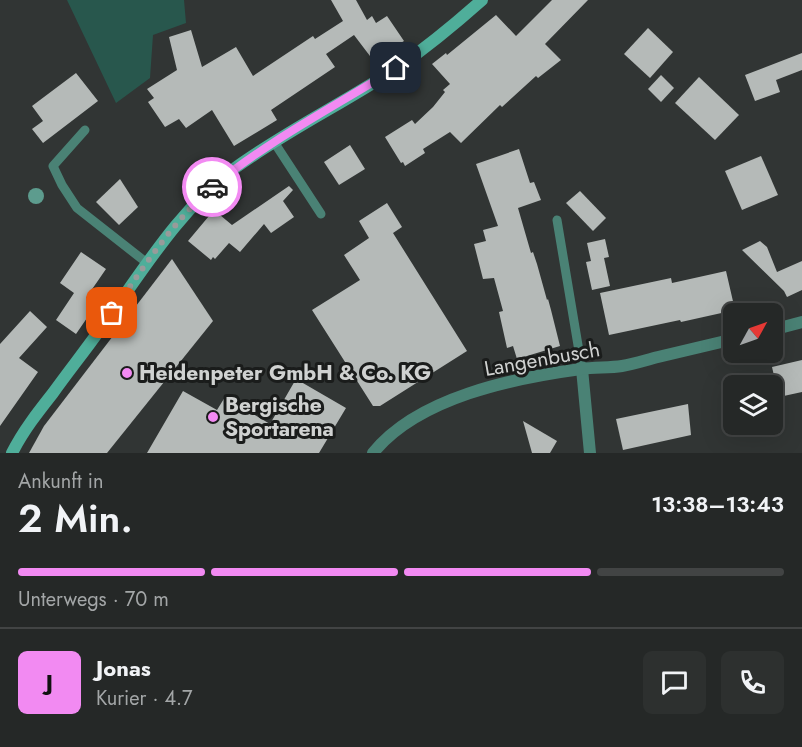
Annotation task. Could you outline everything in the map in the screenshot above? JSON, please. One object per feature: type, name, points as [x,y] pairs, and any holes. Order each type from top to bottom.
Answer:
[{"type":"street","points":[[12,453],[30,423],[147,263],[173,228],[202,196],[234,169],[274,142],[396,68],[444,33],[482,0]]},
{"type":"street","points":[[783,327],[802,322]]},
{"type":"street","name":"Langenbusch","points":[[373,453],[403,426],[434,407],[472,392],[519,380],[582,369],[623,366],[723,342]]},
{"type":"street","points":[[582,369],[590,453]]},
{"type":"lane","points":[[85,130],[53,166],[62,185],[78,208],[147,263]]},
{"type":"lane","points":[[274,142],[321,213]]},
{"type":"lane","points":[[557,220],[582,369]]},
{"type":"green space","points":[[67,0],[184,0],[186,23],[153,35],[150,78],[116,103]]},
{"type":"building","points":[[331,0],[356,0],[367,20],[372,16],[376,23],[387,16],[404,41],[373,60],[354,35],[326,54],[335,67],[271,110],[277,120],[234,146],[212,110],[186,128],[179,119],[165,127],[148,102],[154,98],[147,89],[177,70],[169,37],[191,30],[202,67],[236,47],[253,76],[313,36],[315,39],[343,21]]},
{"type":"building","points":[[552,0],[588,0],[545,44],[561,60],[538,78],[536,76],[502,107],[500,105],[461,143],[450,132],[423,149],[425,153],[405,166],[403,162],[401,163],[385,137],[412,120],[415,124],[433,107],[445,92],[443,90],[450,84],[432,64],[446,53],[447,55],[496,15],[516,36]]},
{"type":"building","points":[[648,28],[673,52],[650,78],[624,54]]},
{"type":"building","points":[[802,53],[802,70],[776,80],[780,92],[755,101],[745,75]]},
{"type":"building","points":[[76,73],[98,101],[43,143],[32,129],[43,121],[32,106]]},
{"type":"building","points":[[661,75],[674,88],[661,102],[648,89]]},
{"type":"building","points":[[699,77],[739,115],[715,140],[675,103]]},
{"type":"building","points":[[350,145],[365,169],[339,185],[324,162]]},
{"type":"building","points":[[519,149],[530,183],[534,182],[541,200],[518,208],[548,299],[560,346],[517,359],[513,346],[507,348],[499,312],[503,311],[494,278],[483,279],[474,244],[486,241],[483,230],[498,226],[476,164]]},
{"type":"building","points":[[761,156],[778,195],[742,210],[725,171]]},
{"type":"building","points":[[120,179],[138,207],[119,225],[96,202]]},
{"type":"building","points":[[289,186],[293,190],[283,201],[294,217],[271,233],[264,224],[240,252],[229,243],[215,259],[213,257],[211,260],[188,241],[214,210],[232,225]]},
{"type":"building","points":[[580,191],[606,218],[593,231],[566,203]]},
{"type":"building","points":[[387,203],[402,227],[393,233],[467,351],[380,406],[373,406],[312,310],[360,280],[344,255],[369,238],[359,221]]},
{"type":"building","points":[[605,239],[609,257],[604,258],[610,286],[592,290],[586,262],[591,261],[587,243]]},
{"type":"building","points":[[760,241],[767,247],[777,272],[802,261],[802,290],[787,297],[784,291],[742,250]]},
{"type":"building","points":[[81,252],[106,269],[86,298],[96,305],[76,334],[56,320],[74,293],[60,283]]},
{"type":"building","name":"Heidenpeter GmbH & Co. KG","points":[[172,259],[213,321],[107,453],[29,453],[44,426]]},
{"type":"building","points":[[726,271],[733,303],[723,303],[723,313],[609,335],[600,293],[671,278],[672,283]]},
{"type":"building","points":[[30,311],[47,327],[19,358],[38,372],[0,426],[0,344]]},
{"type":"building","points":[[802,360],[802,392],[783,396],[783,375],[774,375],[772,367]]},
{"type":"building","name":"Bergische Sportarena","points":[[296,379],[346,408],[319,453],[147,453],[183,391],[217,410],[225,397],[270,424]]},
{"type":"building","points":[[688,404],[691,435],[623,450],[616,419]]},
{"type":"building","points":[[523,421],[557,441],[550,453],[532,453]]},
{"type":"way so far","points":[[112,313],[173,228],[212,187]]},
{"type":"place","name":"Heidenpeter GmbH & Co. KG","points":[[127,373]]},
{"type":"place","name":"Bergische Sportarena","points":[[213,417]]},
{"type":"route","points":[[212,187],[257,153],[396,68]]}]
